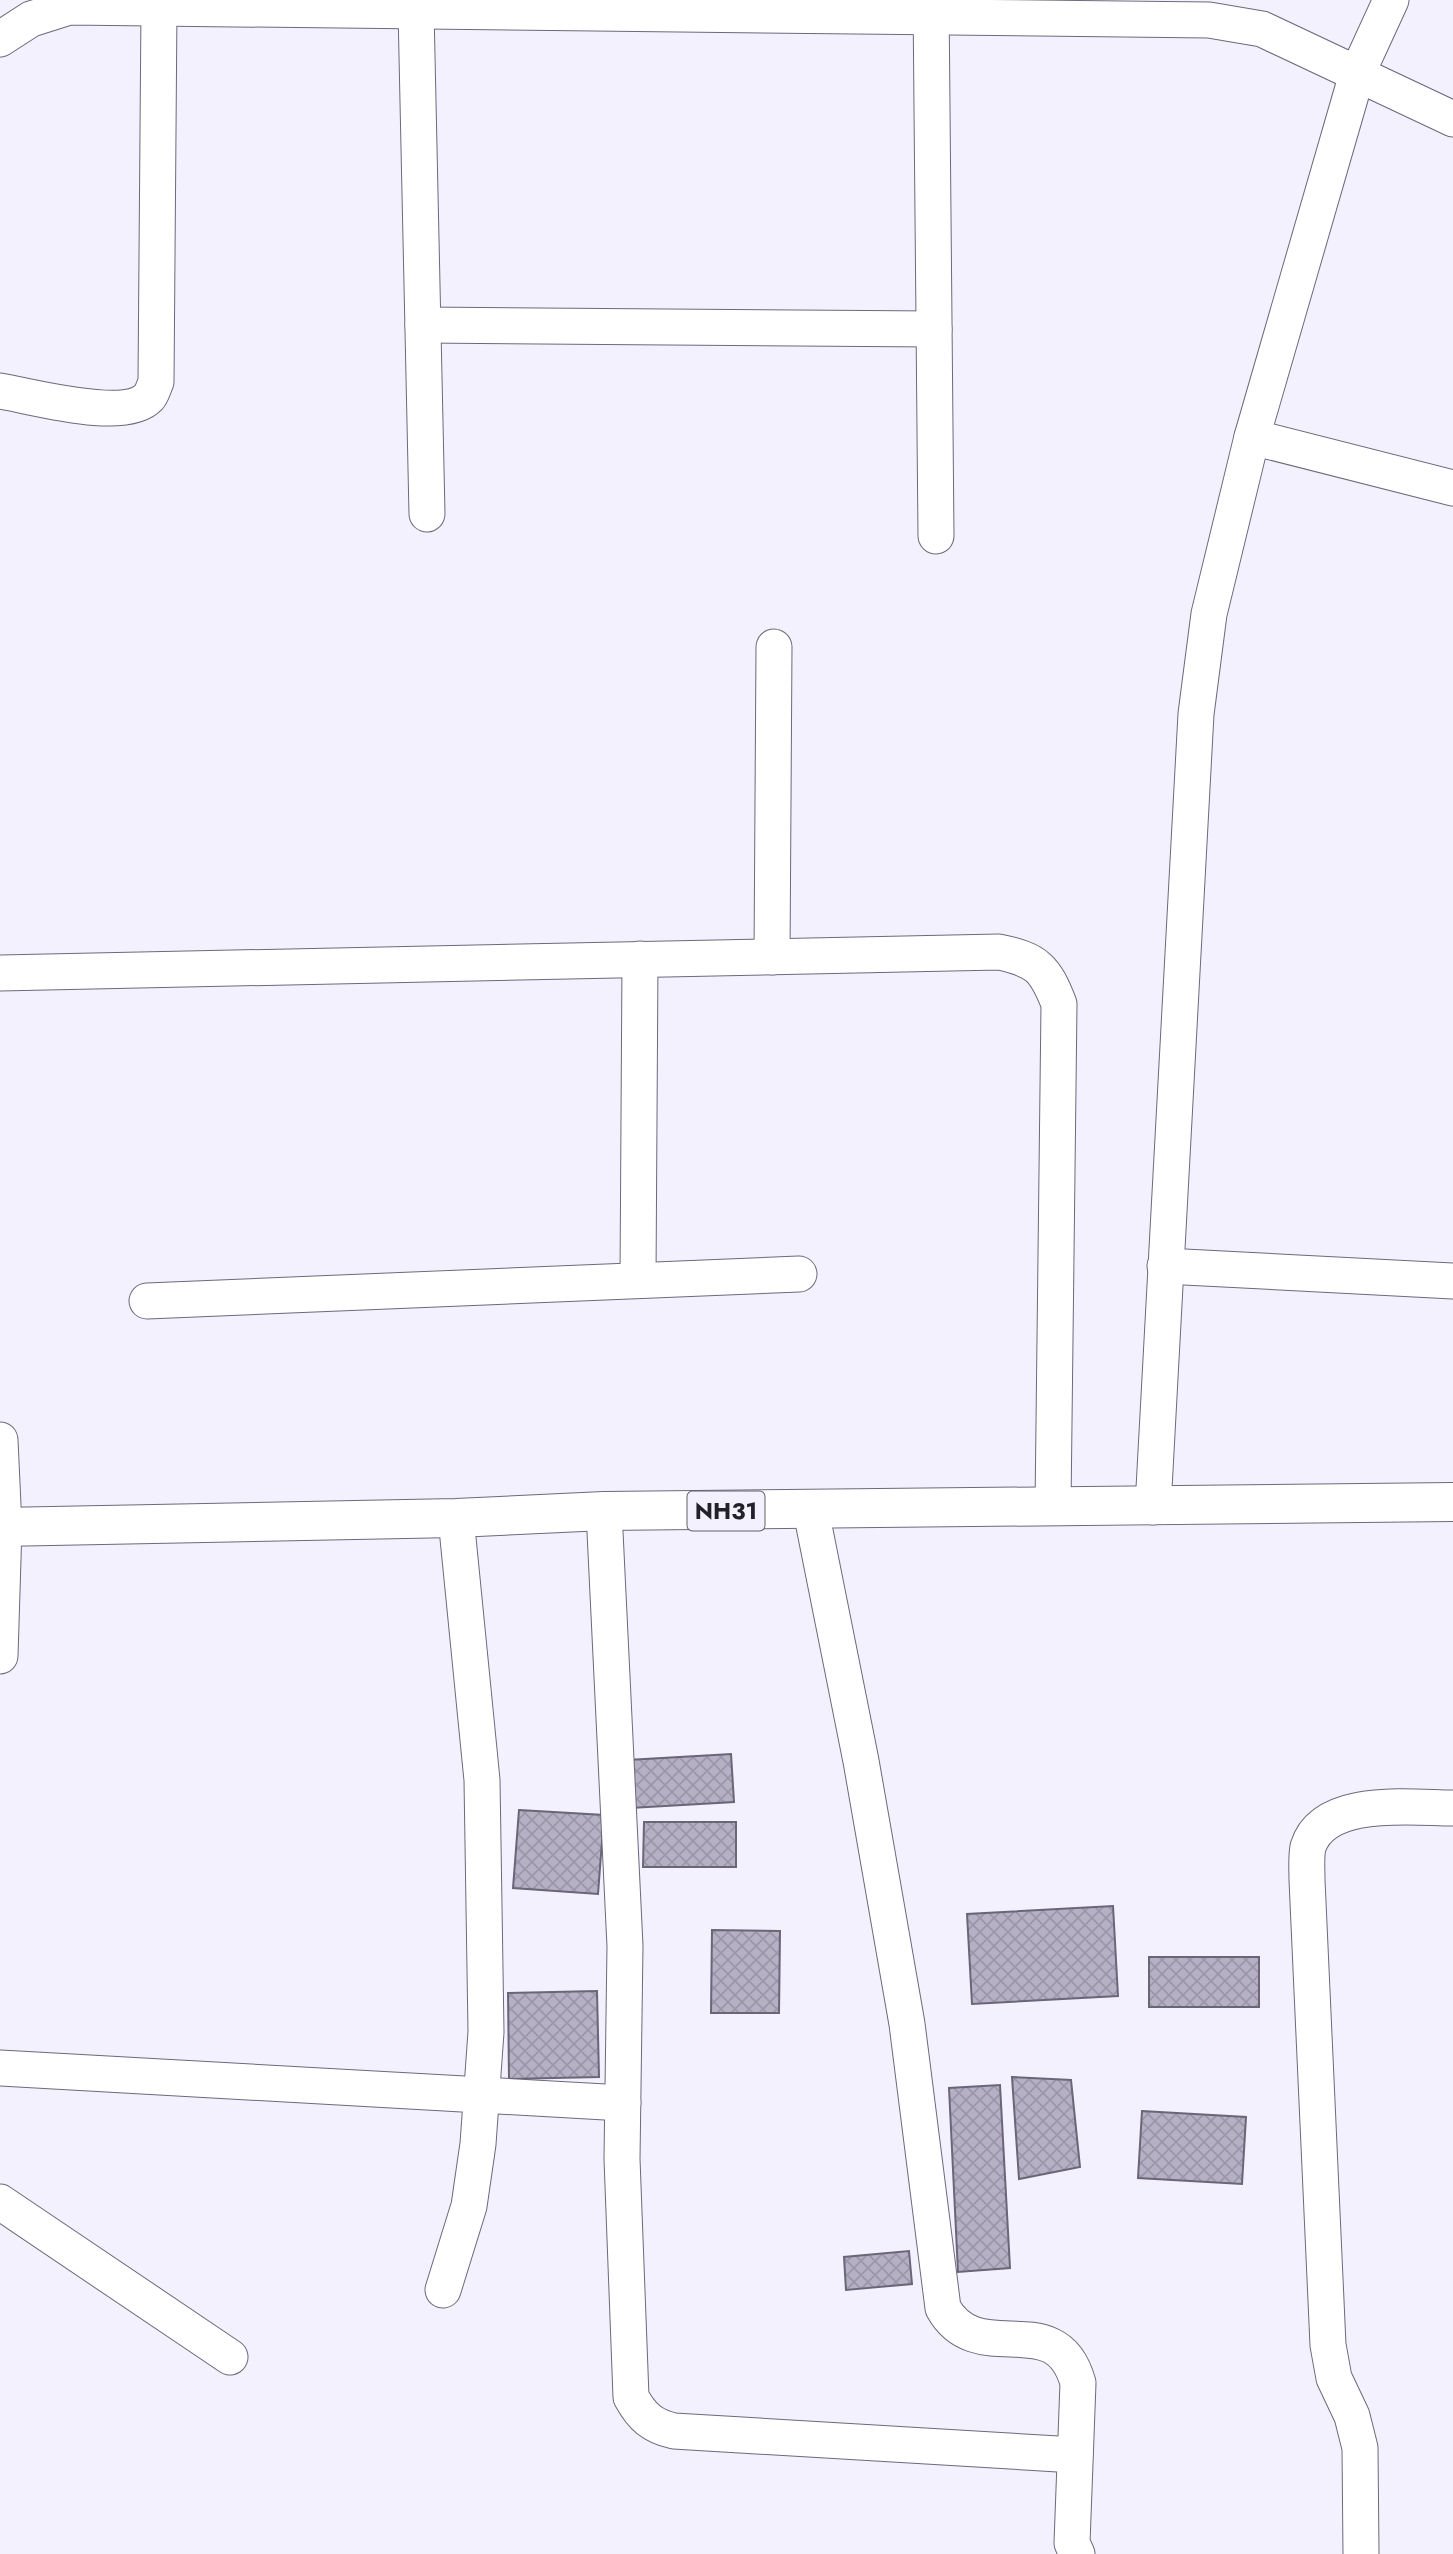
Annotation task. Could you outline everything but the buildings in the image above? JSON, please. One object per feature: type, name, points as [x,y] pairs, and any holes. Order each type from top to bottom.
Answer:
[{"type":"highway","name":"NH31","points":[[2,1527],[456,1518],[604,1511],[1453,1503]]},
{"type":"street","points":[[1153,1507],[1196,714],[1209,614],[1252,437],[1357,74],[1391,0]]},
{"type":"street","points":[[0,39],[31,19],[69,7],[419,5],[930,8],[1209,20],[1262,29],[1453,119]]},
{"type":"street","points":[[419,5],[427,514]]},
{"type":"street","points":[[0,391],[107,410],[131,407],[149,397],[156,382],[159,7]]},
{"type":"street","points":[[930,8],[936,536]]},
{"type":"street","points":[[423,325],[934,329]]},
{"type":"street","points":[[1252,437],[1453,488]]},
{"type":"street","points":[[772,957],[774,646]]},
{"type":"street","points":[[0,973],[999,952],[1027,958],[1048,975],[1059,1004],[1053,1507]]},
{"type":"street","points":[[638,1280],[640,959]]},
{"type":"street","points":[[1165,1266],[1453,1282]]},
{"type":"street","points":[[147,1301],[799,1274]]},
{"type":"street","points":[[0,1440],[0,1656]]},
{"type":"street","points":[[604,1511],[625,1946],[623,2103],[631,2397],[641,2416],[659,2427],[674,2431],[1076,2455]]},
{"type":"street","points":[[811,1511],[861,1761],[907,2024],[943,2308],[960,2328],[979,2337],[1040,2341],[1060,2348],[1073,2363],[1078,2383],[1072,2543],[1077,2554]]},
{"type":"street","points":[[443,2290],[469,2206],[482,2095],[486,2032],[482,1780],[456,1518]]},
{"type":"street","points":[[1361,2554],[1360,2448],[1352,2416],[1334,2378],[1328,2345],[1307,1893],[1308,1846],[1324,1824],[1351,1811],[1381,1807],[1453,1808]]},
{"type":"street","points":[[0,2068],[623,2103]]},
{"type":"street","points":[[1,2206],[230,2357]]}]
